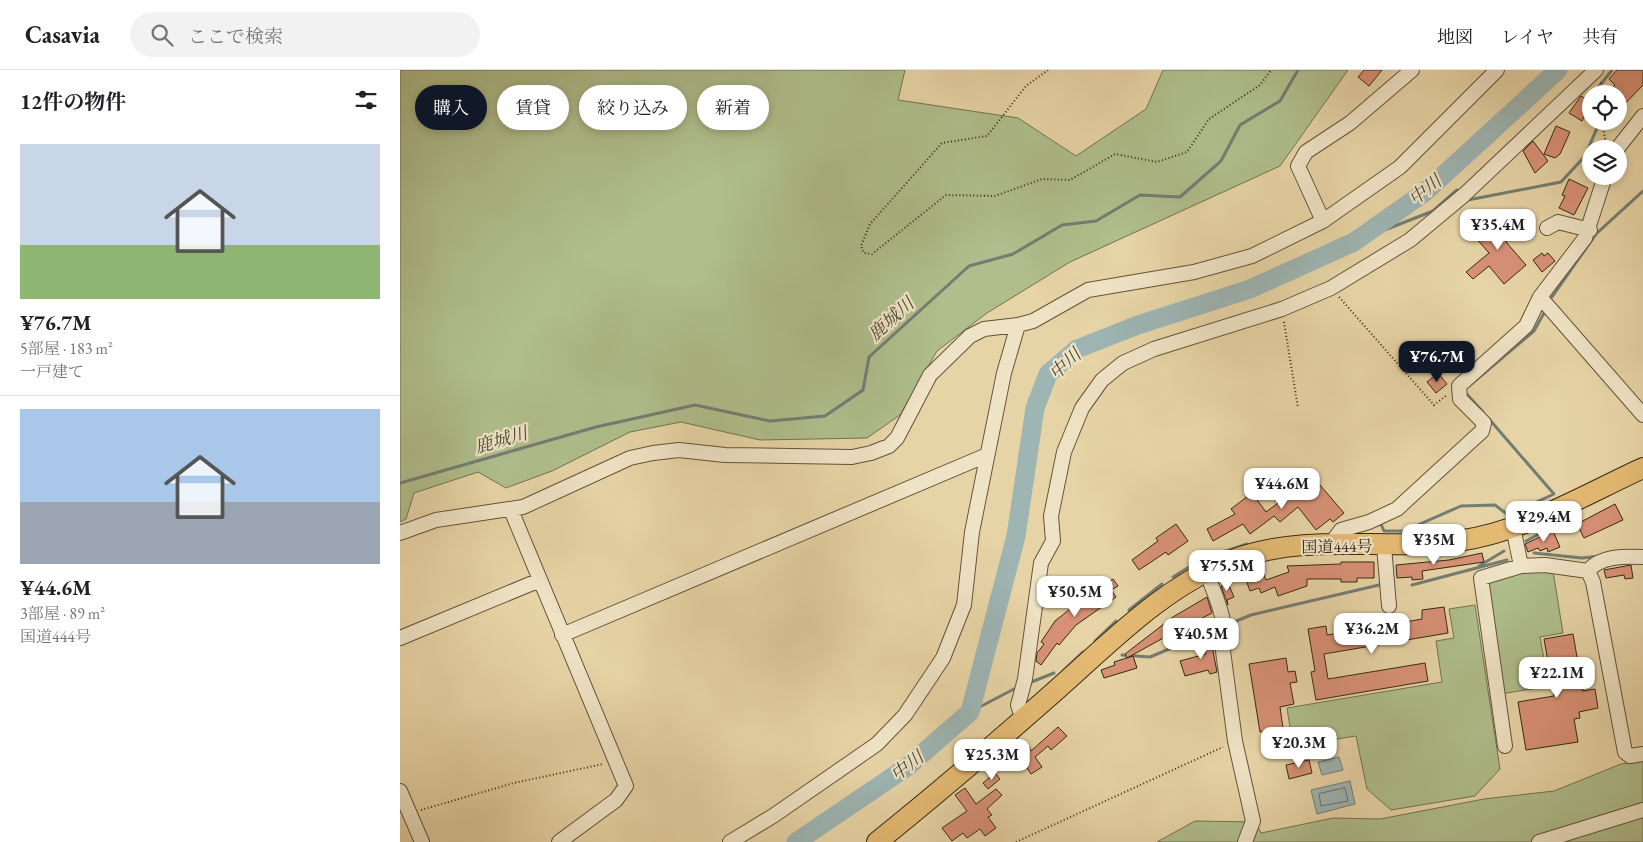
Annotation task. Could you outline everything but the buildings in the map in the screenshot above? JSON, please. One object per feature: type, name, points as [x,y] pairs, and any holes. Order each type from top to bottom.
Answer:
[{"type":"highway","name":"国道444号","points":[[877,842],[957,778],[1173,590],[1206,572],[1238,557],[1270,549],[1330,545],[1410,546],[1460,541],[1512,527],[1643,468]]},
{"type":"street","points":[[1323,222],[1298,166],[1306,152],[1350,123],[1412,70]]},
{"type":"street","points":[[400,533],[436,520],[511,510],[581,482],[630,458],[653,452],[679,450],[725,455],[852,456],[871,453],[889,446],[898,438],[930,375],[970,336],[984,328],[1033,321],[1088,290],[1194,272],[1252,256],[1323,222],[1400,167],[1497,70]]},
{"type":"street","points":[[1023,720],[1018,705],[1025,679],[1041,563],[1053,541],[1051,516],[1064,452],[1082,408],[1102,380],[1123,363],[1154,348],[1282,309],[1331,288],[1410,240],[1464,195],[1596,70]]},
{"type":"street","points":[[1623,140],[1643,116]]},
{"type":"street","points":[[1330,545],[1341,530],[1369,522],[1397,509],[1482,432],[1484,423],[1460,399],[1459,386],[1526,326],[1540,297],[1590,230],[1602,185]]},
{"type":"street","points":[[1548,228],[1558,222],[1590,230]]},
{"type":"street","points":[[1540,297],[1643,414]]},
{"type":"street","points":[[730,842],[773,816],[877,744],[905,715],[943,658],[964,605],[972,532],[1004,373],[1018,324]]},
{"type":"street","points":[[562,635],[987,455]]},
{"type":"street","points":[[511,510],[626,786],[616,800],[559,842]]},
{"type":"street","points":[[1512,527],[1522,566]]},
{"type":"street","points":[[1384,546],[1389,606]]},
{"type":"street","points":[[1588,572],[1595,563],[1627,556],[1643,557]]},
{"type":"street","points":[[1505,746],[1481,578],[1522,566],[1545,565],[1588,572],[1594,582],[1625,752],[1630,756],[1643,754]]},
{"type":"street","points":[[1206,572],[1224,618],[1226,638],[1223,651],[1235,741],[1253,821],[1245,842]]},
{"type":"street","points":[[400,638],[540,580]]},
{"type":"street","points":[[400,791],[422,842]]},
{"type":"street","points":[[1539,842],[1643,810]]},
{"type":"path","points":[[1048,70],[1026,86],[987,136],[942,143],[870,224],[861,246],[864,253],[872,254],[946,196],[995,196],[1042,179],[1070,180],[1115,154],[1157,162],[1186,152],[1209,119],[1260,85],[1271,70]]},
{"type":"path","points":[[1331,288],[1434,405],[1459,386]]},
{"type":"path","points":[[1282,309],[1298,408]]},
{"type":"path","points":[[1016,842],[1235,741]]},
{"type":"path","points":[[409,813],[514,783],[616,761]]},
{"type":"green space","points":[[400,70],[905,70],[898,100],[1018,118],[1076,156],[1146,109],[1163,70],[1348,70],[1280,166],[1070,262],[987,313],[937,351],[900,415],[867,438],[760,440],[681,422],[630,432],[552,471],[506,488],[478,472],[414,493],[406,519],[400,522]]},
{"type":"green space","points":[[1527,571],[1553,571],[1563,633],[1540,637],[1549,686],[1501,694],[1485,581]]},
{"type":"green space","points":[[1475,605],[1500,769],[1475,796],[1391,810],[1367,789],[1356,736],[1293,746],[1287,708],[1442,682],[1436,641],[1454,638],[1449,609]]},
{"type":"green space","points":[[1643,761],[1643,842],[1157,842],[1195,821],[1256,822],[1261,833],[1333,818],[1380,819],[1484,799],[1554,791],[1621,764]]},
{"type":"water","points":[[1339,757],[1343,770],[1322,775],[1318,762]]},
{"type":"water","points":[[1350,781],[1355,804],[1317,814],[1311,790]]},
{"type":"waterway","name":"鹿城川","points":[[400,483],[596,427],[695,405],[770,421],[825,416],[863,390],[869,357],[969,266],[1013,254],[1062,225],[1096,221],[1140,195],[1180,197],[1221,161],[1240,125],[1280,101],[1298,70]]},
{"type":"waterway","name":"中川","points":[[796,842],[907,767],[970,712],[1016,536],[1035,408],[1048,374],[1077,349],[1138,325],[1250,289],[1354,242],[1425,192],[1558,70]]},
{"type":"waterway","points":[[1600,85],[1612,70]]},
{"type":"waterway","points":[[1468,200],[1561,182],[1585,156],[1596,130]]},
{"type":"waterway","points":[[1354,242],[1433,211],[1457,190]]},
{"type":"waterway","points":[[1552,297],[1596,234],[1643,191]]},
{"type":"waterway","points":[[1470,385],[1534,331],[1544,313]]},
{"type":"waterway","points":[[1464,391],[1483,412]]},
{"type":"waterway","points":[[1378,525],[1381,524],[1384,531],[1404,531],[1461,506],[1495,505],[1508,515],[1554,494],[1489,419]]},
{"type":"waterway","points":[[1526,541],[1564,521]]},
{"type":"waterway","points":[[1217,554],[1247,544]]},
{"type":"waterway","points":[[1479,566],[1504,551]]},
{"type":"waterway","points":[[1534,553],[1582,558],[1600,556]]},
{"type":"waterway","points":[[1412,585],[1507,560]]},
{"type":"waterway","points":[[1173,577],[1189,567]]},
{"type":"waterway","points":[[1129,610],[1162,584]]},
{"type":"waterway","points":[[1234,622],[1251,615],[1379,585]]},
{"type":"waterway","points":[[1095,641],[1116,621]]},
{"type":"waterway","points":[[1122,655],[1150,657],[1212,631]]},
{"type":"waterway","points":[[1063,671],[1083,652]]},
{"type":"waterway","points":[[1029,683],[1054,673]]},
{"type":"waterway","points":[[970,712],[1014,689]]}]
